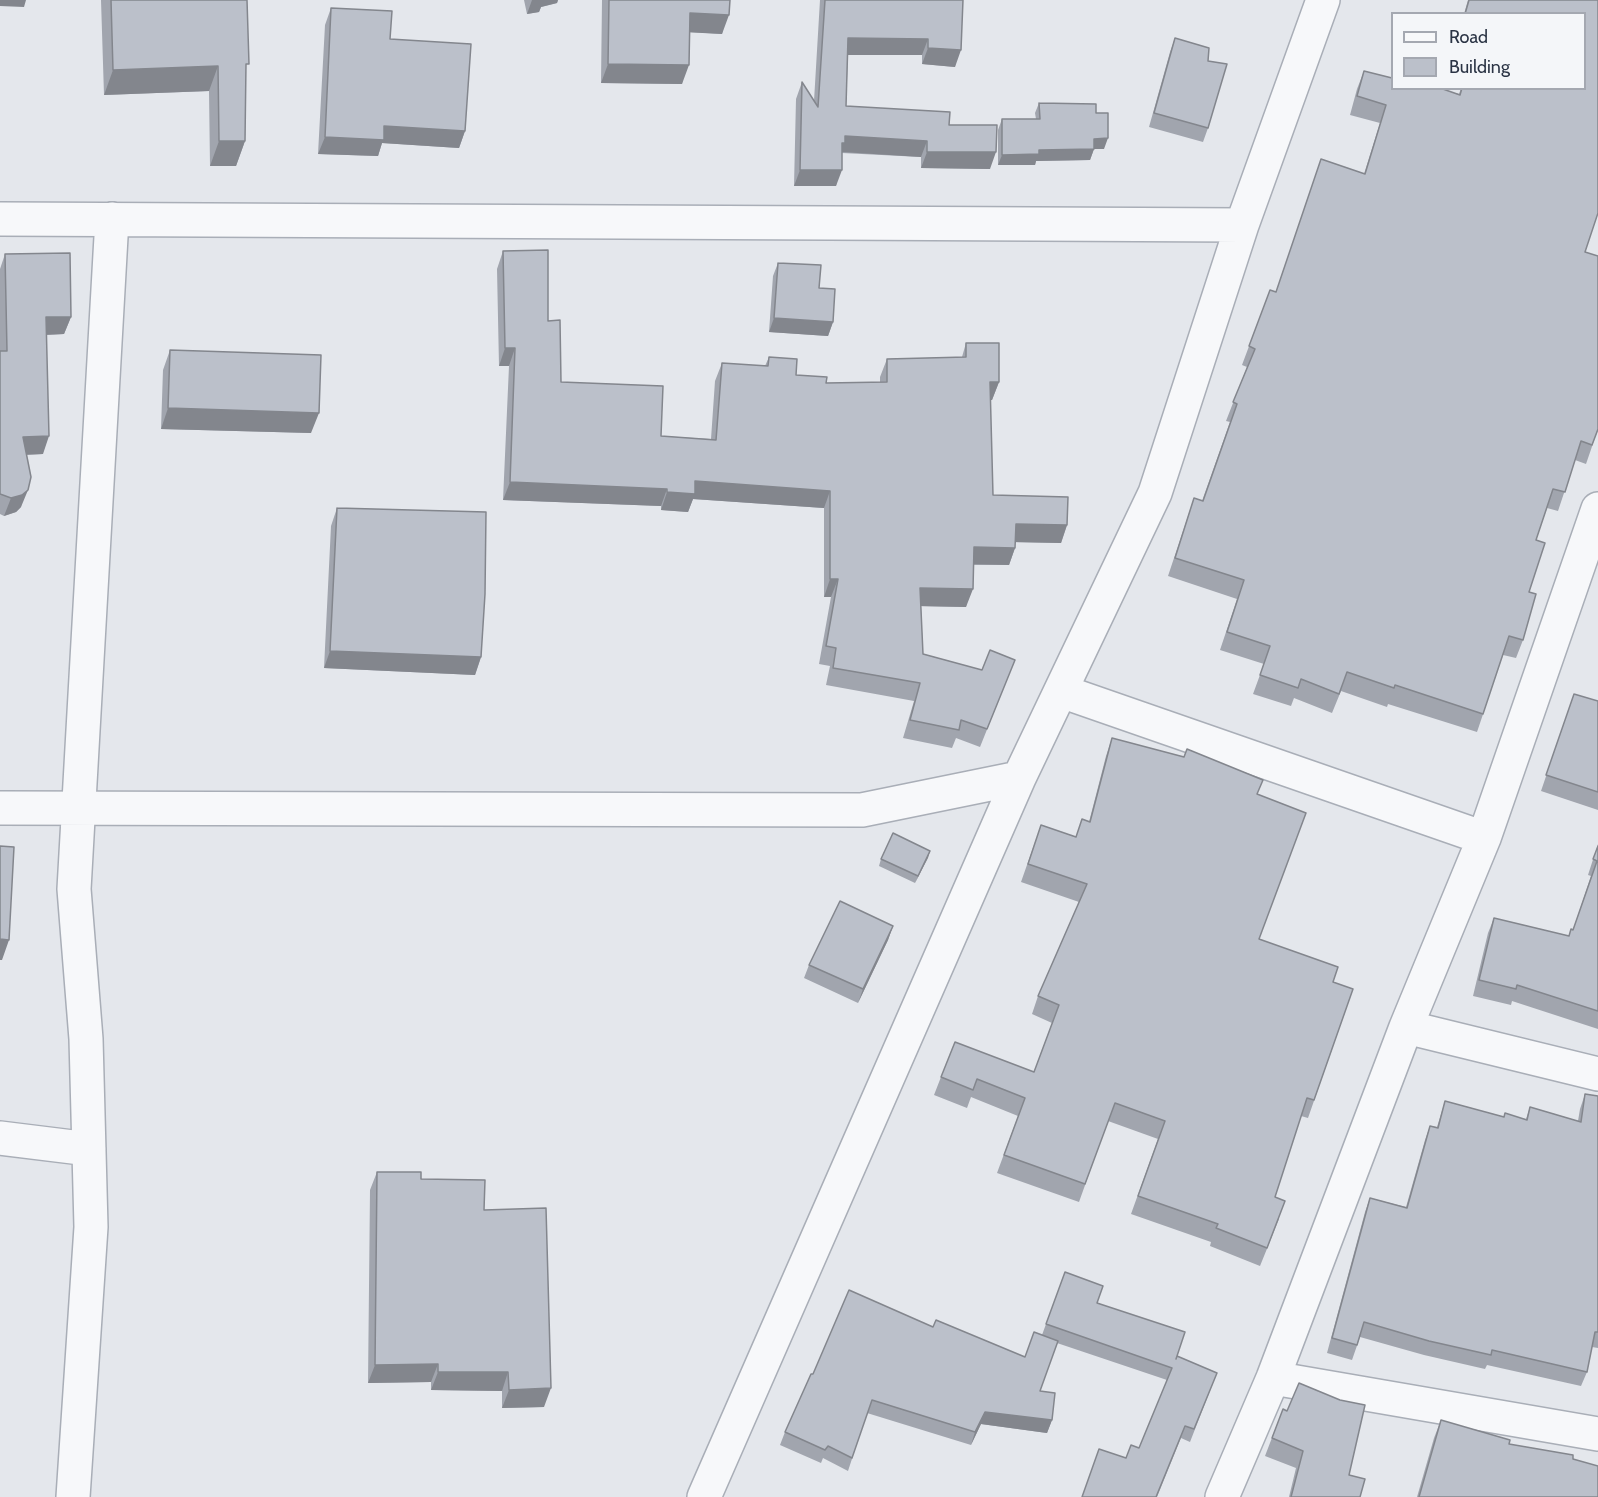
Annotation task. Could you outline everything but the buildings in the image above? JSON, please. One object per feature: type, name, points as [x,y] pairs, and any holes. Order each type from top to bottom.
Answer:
[{"type":"street","points":[[704,1497],[1019,778],[1155,493],[1242,225],[1323,0]]},
{"type":"street","points":[[0,219],[1242,225]]},
{"type":"street","points":[[73,1497],[91,1227],[86,1039],[74,889],[112,219]]},
{"type":"street","points":[[1222,1497],[1273,1378],[1407,1027],[1484,838],[1598,509]]},
{"type":"street","points":[[1061,691],[1484,838]]},
{"type":"street","points":[[0,808],[862,810],[1019,778]]},
{"type":"street","points":[[1407,1027],[1598,1074]]},
{"type":"street","points":[[0,1138],[89,1149]]},
{"type":"street","points":[[1273,1378],[1598,1434]]}]
